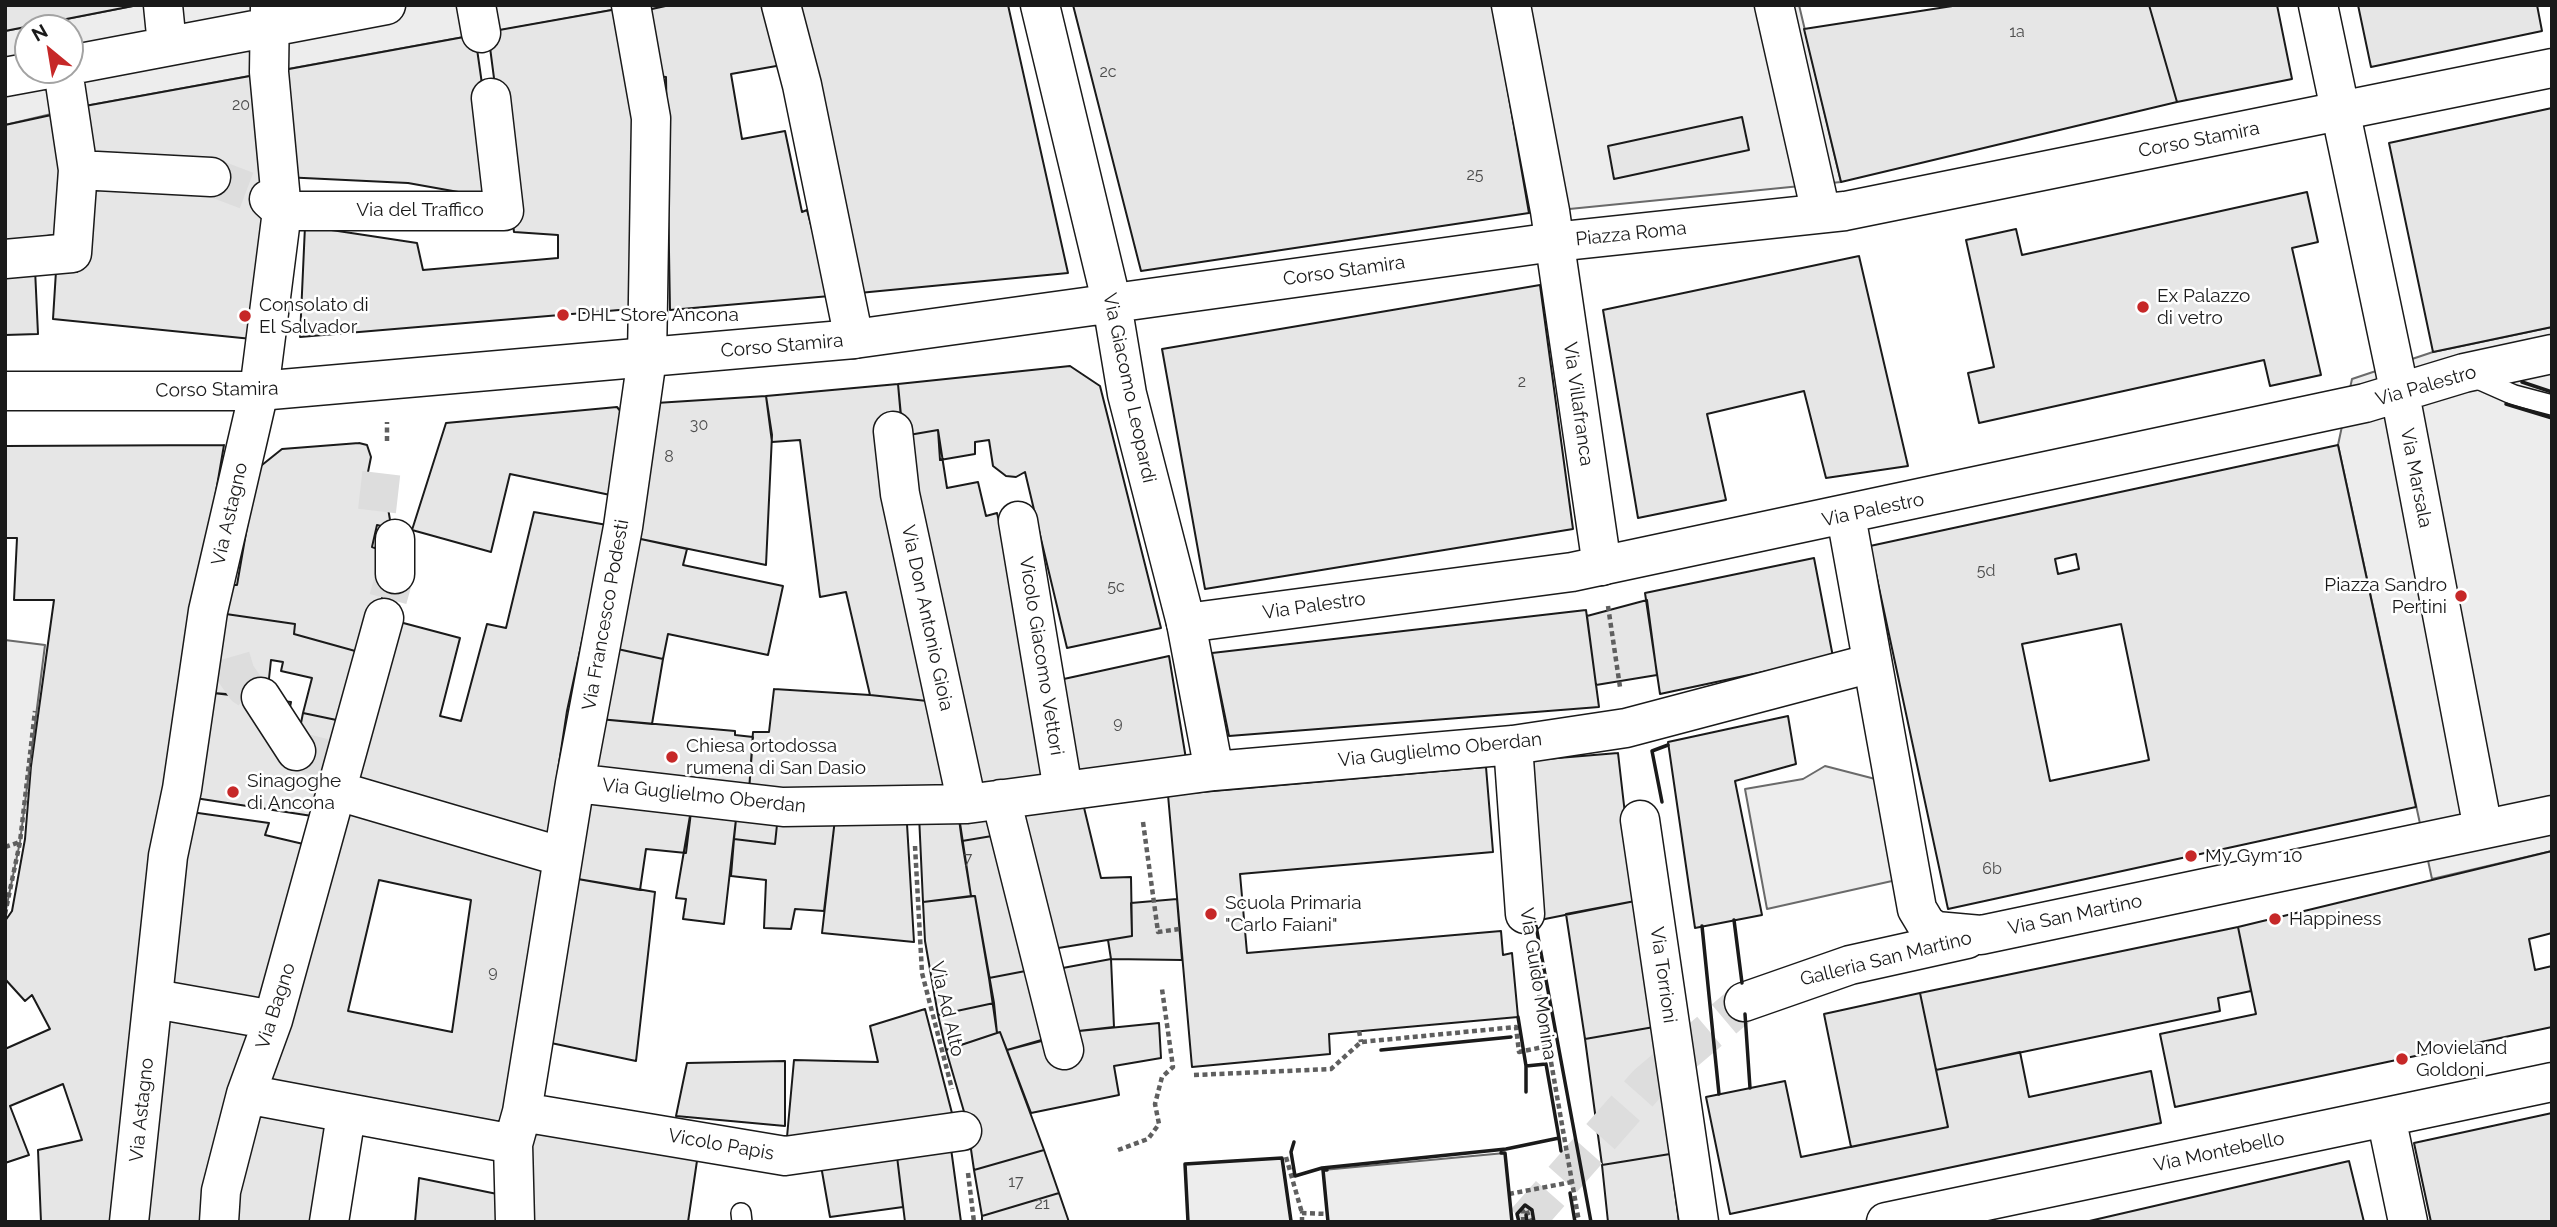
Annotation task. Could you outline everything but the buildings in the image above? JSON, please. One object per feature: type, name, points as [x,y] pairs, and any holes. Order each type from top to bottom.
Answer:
[{"type":"street","points":[[163,5],[167,45]]},
{"type":"street","points":[[84,62],[167,45],[270,17],[386,5]]},
{"type":"street","points":[[781,5],[803,85],[854,340]]},
{"type":"street","name":"Via Giacomo Leopardi","points":[[1040,5],[1112,304],[1127,394],[1186,623],[1214,771]]},
{"type":"street","name":"Piazza Roma","points":[[1511,5],[1554,242],[1833,212]]},
{"type":"street","points":[[1774,5],[1833,212]]},
{"type":"street","name":"Via Marsala","points":[[2318,5],[2400,394],[2483,829]]},
{"type":"street","name":"Via Francesco Podesti","points":[[515,1222],[518,1128],[575,783],[623,527],[647,358],[651,118],[633,8]]},
{"type":"street","name":"Via Astagno","points":[[129,1222],[155,999],[168,856],[182,789],[208,611],[259,391],[275,205],[269,72],[270,17]]},
{"type":"street","name":"Corso Stamira","points":[[1833,212],[2552,68]]},
{"type":"street","points":[[5,259],[72,253],[78,170],[65,84]]},
{"type":"street","name":"Via del Traffico","points":[[275,205],[505,211],[491,98]]},
{"type":"street","points":[[78,170],[211,177]]},
{"type":"street","name":"Corso Stamira","points":[[5,391],[259,391],[854,340],[1554,242]]},
{"type":"street","name":"Via Villafranca","points":[[1554,242],[1602,566]]},
{"type":"street","name":"Via Palestro","points":[[1186,623],[1602,566],[1846,516],[2400,394],[2464,373],[2552,354]]},
{"type":"street","name":"Via Don Antonio Gioia","points":[[893,431],[900,494],[984,802]]},
{"type":"street","points":[[1846,516],[1917,909]]},
{"type":"street","name":"Vicolo Giacomo Vettori","points":[[1018,522],[1063,790]]},
{"type":"street","name":"Via Bagno","points":[[219,1222],[221,1191],[246,1094],[273,1020],[384,618]]},
{"type":"street","name":"Via Guglielmo Oberdan","points":[[575,783],[783,807],[913,807],[984,802],[1214,771],[1513,745],[1626,728],[1872,663]]},
{"type":"street","points":[[261,697],[296,751]]},
{"type":"street","name":"Via Guido Monina","points":[[1513,745],[1525,914]]},
{"type":"street","points":[[340,771],[563,857]]},
{"type":"street","points":[[984,802],[1064,1050]]},
{"type":"street","name":"Via San Martino","points":[[1917,909],[1926,923],[1936,930],[1981,935],[2552,814]]},
{"type":"street","name":"Via Torrioni","points":[[1640,820],[1699,1222]]},
{"type":"street","name":"Galleria San Martino","points":[[1917,909],[1913,920],[1903,928],[1817,954],[1781,971],[1744,1002],[1850,965],[1981,935]]},
{"type":"street","points":[[155,999],[273,1020]]},
{"type":"street","name":"Via Montebello","points":[[1886,1222],[1935,1217],[2552,1083]]},
{"type":"street","name":"Vicolo Papis","points":[[246,1094],[346,1115],[518,1128],[785,1156],[962,1131]]},
{"type":"street","points":[[329,1222],[346,1115]]},
{"type":"street","points":[[2386,1117],[2408,1222]]},
{"type":"lane","points":[[2464,373],[2514,395],[2552,405]]},
{"type":"path","points":[[1602,566],[1626,728]]},
{"type":"path","points":[[5,914],[20,842],[35,711]]},
{"type":"path","points":[[1137,781],[1158,932],[1179,929]]},
{"type":"path","name":"Via Ad Alto","points":[[913,807],[922,972],[962,1131]]},
{"type":"path","points":[[5,847],[20,842]]},
{"type":"path","name":"Via Guido Monina","points":[[1525,914],[1579,1222]]},
{"type":"path","points":[[1118,1150],[1148,1139],[1159,1124],[1155,1104],[1163,1077],[1173,1067],[1162,989]]},
{"type":"path","points":[[1194,1075],[1331,1069],[1361,1042],[1503,1028],[1516,1027],[1519,1052],[1548,1046]]},
{"type":"path","points":[[1359,1031],[1361,1042]]},
{"type":"path","points":[[1286,1157],[1303,1222]]},
{"type":"path","points":[[1509,1194],[1572,1182]]},
{"type":"path","points":[[1523,1222],[1523,1210],[1526,1209],[1531,1222]]},
{"type":"path","points":[[1302,1213],[1328,1214]]},
{"type":"shaded area","points":[[138,5],[670,5],[643,11],[623,8],[85,106],[5,125],[5,31],[14,29],[14,84],[84,84],[84,16]]},
{"type":"shaded area","points":[[1493,5],[1799,5],[1841,182],[1529,213]]},
{"type":"shaded area","name":"Piazza Sandro Pertini","points":[[2552,327],[2552,851],[2432,879],[2338,445],[2352,379],[2433,352]]},
{"type":"shaded area","points":[[5,640],[45,645],[20,842],[5,914]]},
{"type":"shaded area","points":[[1825,766],[1883,781],[1901,879],[1767,909],[1745,789],[1803,779]]},
{"type":"shaded area","points":[[1505,1153],[1512,1222],[1328,1222],[1323,1170]]},
{"type":"shaded area","points":[[1282,1158],[1291,1221],[1188,1222],[1185,1164]]},
{"type":"tunnel","points":[[211,177],[269,199]]},
{"type":"tunnel","points":[[377,511],[382,467]]},
{"type":"tunnel","points":[[388,599],[395,574]]},
{"type":"tunnel","points":[[231,657],[236,674],[245,687],[261,697]]},
{"type":"tunnel","points":[[305,753],[337,761]]},
{"type":"tunnel","points":[[1525,1222],[1647,1084],[1744,1002]]},
{"type":"wall","points":[[2522,382],[2552,392]]},
{"type":"wall","points":[[2506,404],[2552,418]]},
{"type":"wall","points":[[1662,802],[1652,751],[1668,745]]},
{"type":"wall","points":[[1734,920],[1742,983]]},
{"type":"wall","points":[[1536,926],[1591,1222]]},
{"type":"wall","points":[[1702,926],[1719,1094]]},
{"type":"wall","points":[[1745,1014],[1750,1088]]},
{"type":"wall","points":[[1518,1017],[1526,1066]]},
{"type":"wall","points":[[1381,1050],[1511,1037]]},
{"type":"wall","points":[[1526,1092],[1526,1066],[1546,1064],[1559,1138]]},
{"type":"wall","points":[[1294,1142],[1291,1152],[1295,1176],[1322,1168],[1506,1149],[1559,1138],[1561,1151]]},
{"type":"wall","points":[[1501,1153],[1505,1153],[1512,1222]]},
{"type":"wall","points":[[1188,1222],[1185,1164],[1282,1158],[1291,1221]]},
{"type":"wall","points":[[1327,1170],[1323,1170],[1328,1222]]},
{"type":"wall","points":[[1570,1193],[1575,1222]]},
{"type":"wall","points":[[1519,1222],[1517,1214],[1525,1205],[1532,1210],[1534,1222]]},
{"type":"wall","points":[[1526,1215],[1527,1222]]},
{"type":"wall","points":[[1262,1222],[1295,1222]]},
{"type":"place","name":"Ex Palazzo di vetro","points":[[2143,307]]},
{"type":"place","name":"DHL Store Ancona","points":[[563,315]]},
{"type":"place","name":"Consolato di El Salvador","points":[[245,316]]},
{"type":"place","name":"Piazza Sandro Pertini","points":[[2461,596]]},
{"type":"place","name":"Chiesa ortodossa rumena di San Dasio","points":[[672,757]]},
{"type":"place","name":"Sinagoghe di Ancona","points":[[233,792]]},
{"type":"place","name":"My Gym 10","points":[[2191,856]]},
{"type":"place","name":"Scuola Primaria \"Carlo Faiani\"","points":[[1211,914]]},
{"type":"place","name":"Happiness","points":[[2275,919]]},
{"type":"place","name":"Movieland Goldoni","points":[[2402,1059]]}]
